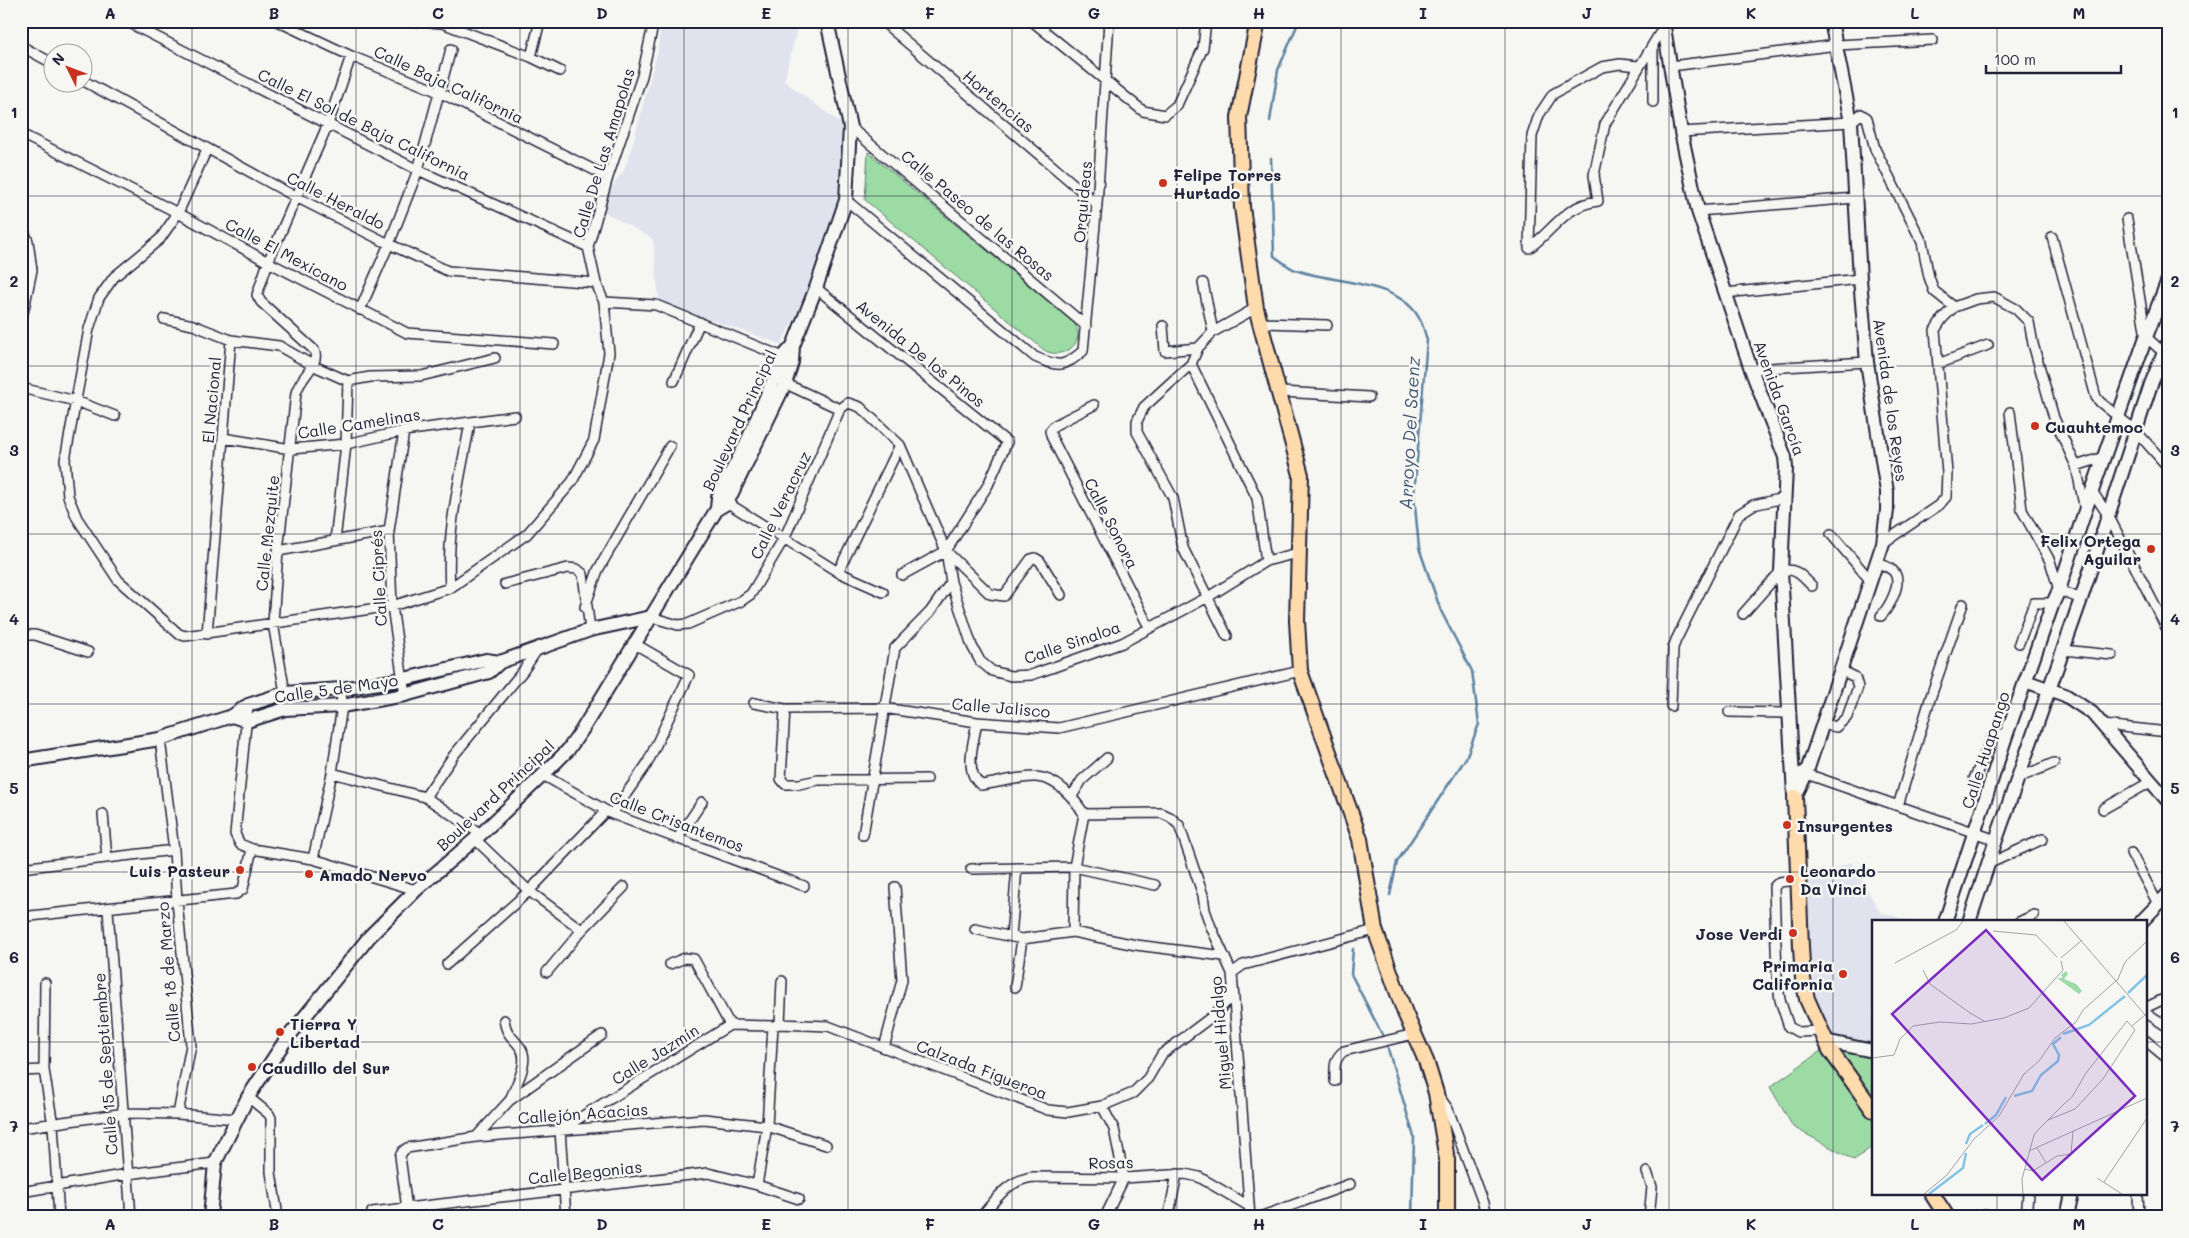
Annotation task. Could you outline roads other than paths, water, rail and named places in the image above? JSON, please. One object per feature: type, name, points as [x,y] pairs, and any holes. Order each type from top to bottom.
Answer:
[{"type":"main road","name":"Boulevard Principal","points":[[210,1217],[215,1163],[248,1097],[285,1041],[370,936],[416,890],[478,836],[568,750],[721,503],[746,444],[780,381],[816,288],[846,200],[850,127],[826,21]]},
{"type":"main road","points":[[1258,21],[1239,117],[1242,207],[1256,308],[1281,392],[1302,475],[1297,621],[1300,671],[1360,839],[1375,930],[1414,1034],[1426,1060],[1436,1093],[1447,1160],[1447,1217]]},
{"type":"main road","name":"Avenida de los Reyes","points":[[1806,774],[1883,543],[1887,518],[1887,492],[1867,362],[1851,122],[1837,45],[1830,21]]},
{"type":"main road","name":"Avenida García","points":[[1664,24],[1681,132],[1698,211],[1724,293],[1785,457],[1781,571],[1794,770],[1803,979],[1807,999],[1823,1036],[1872,1109]]},
{"type":"main road","name":"Calle Huapango","points":[[1946,920],[2006,736],[2053,603],[2060,590],[2085,510],[2168,280]]},
{"type":"main road","points":[[1970,920],[2166,348]]},
{"type":"main road","name":"Calle 5 de Mayo","points":[[247,721],[285,709],[342,706],[405,695],[489,672],[500,662],[590,630],[651,617]]},
{"type":"main road","name":"Calle 5 de Mayo","points":[[21,761],[160,739],[232,716],[248,705],[285,693],[341,689],[404,679],[486,660],[500,662]]},
{"type":"main road","points":[[2026,681],[2049,688],[2080,705],[2103,724],[2168,801]]},
{"type":"main road","points":[[232,716],[247,721]]},
{"type":"main road","points":[[1794,797],[1806,774]]},
{"type":"main road","points":[[2143,920],[2168,894]]},
{"type":"main road","points":[[1823,1036],[1872,1050]]},
{"type":"main road","points":[[2067,1217],[2072,1196]]},
{"type":"main road","points":[[1936,1197],[1947,1217]]},
{"type":"street","points":[[21,27],[23,21]]},
{"type":"street","name":"Calle El Sol de Baja California","points":[[130,21],[135,26],[418,170],[588,247]]},
{"type":"street","name":"Calle Baja California","points":[[277,21],[351,56],[439,92],[608,177]]},
{"type":"street","points":[[409,21],[442,23],[531,57],[560,71]]},
{"type":"street","points":[[531,57],[540,21]]},
{"type":"street","name":"Calle De Las Amapolas","points":[[207,149],[178,213],[160,239],[114,277],[99,298],[89,329],[65,460],[68,496],[77,518],[118,580],[179,634],[185,636],[207,634],[392,606],[450,588],[527,534],[572,482],[594,440],[609,353],[604,302],[596,283],[588,247],[608,177],[642,76],[654,21]]},
{"type":"street","name":"Hortencias","points":[[882,21],[1097,204]]},
{"type":"street","points":[[1032,21],[1143,111],[1166,115],[1177,105],[1203,48],[1206,21]]},
{"type":"street","name":"Orquideas","points":[[846,200],[1035,357],[1054,365],[1070,362],[1083,351],[1086,326],[1097,204],[1109,21]]},
{"type":"street","points":[[1638,66],[1620,64],[1602,67],[1553,94],[1539,115],[1532,136],[1529,248],[1566,213],[1583,203],[1598,201],[1594,175],[1605,124],[1664,24]]},
{"type":"street","points":[[1671,66],[1837,45],[1933,40]]},
{"type":"street","points":[[1652,102],[1653,45]]},
{"type":"street","points":[[21,46],[42,58]]},
{"type":"street","points":[[360,310],[389,244],[418,170],[451,48]]},
{"type":"street","points":[[314,366],[316,359],[314,350],[261,302],[257,295],[268,262],[328,124],[351,56]]},
{"type":"street","name":"Calle Heraldo","points":[[92,86],[296,197],[389,244],[448,271],[596,283]]},
{"type":"street","points":[[1681,132],[1851,122],[1861,114],[1868,118],[1875,149],[1922,242],[1928,277],[1934,290],[1954,307]]},
{"type":"street","name":"Calle Paseo de las Rosas","points":[[850,127],[1086,326]]},
{"type":"street","name":"Calle El Mexicano","points":[[21,134],[178,213],[268,262],[407,333],[554,344]]},
{"type":"street","points":[[1698,211],[1855,198]]},
{"type":"street","points":[[2127,220],[2146,337],[2166,348]]},
{"type":"street","points":[[21,224],[28,241],[32,270],[21,324]]},
{"type":"street","points":[[2052,237],[2093,391],[2100,402],[2136,431],[2168,467]]},
{"type":"street","points":[[1724,293],[1860,279]]},
{"type":"street","points":[[1203,283],[1213,332]]},
{"type":"street","name":"Avenida De los Pinos","points":[[816,288],[1006,442],[988,486],[946,551]]},
{"type":"street","points":[[1883,543],[1931,512],[1946,497],[1947,473],[1935,330],[1942,319],[1954,307],[1976,299],[1994,297],[2016,309],[2029,322],[2033,344],[2054,418],[2076,466],[2085,510]]},
{"type":"street","points":[[604,302],[656,305],[788,359]]},
{"type":"street","points":[[1227,636],[1183,548],[1173,498],[1137,432],[1136,421],[1144,407],[1191,364],[1198,348],[1213,332],[1256,308]]},
{"type":"street","points":[[164,320],[193,325],[231,340]]},
{"type":"street","points":[[674,381],[700,322]]},
{"type":"street","points":[[1261,324],[1327,326]]},
{"type":"street","points":[[1163,326],[1165,351],[1198,348]]},
{"type":"street","name":"El Nacional","points":[[207,634],[231,340],[279,346],[314,366],[348,381]]},
{"type":"street","points":[[1938,364],[1988,345]]},
{"type":"street","points":[[335,541],[346,444],[348,381],[370,377],[421,376],[494,358]]},
{"type":"street","points":[[1751,369],[1867,362]]},
{"type":"street","points":[[1191,364],[1257,498],[1266,561]]},
{"type":"street","name":"Calle Mezquite","points":[[285,709],[285,693],[273,623],[278,551],[298,384],[314,366]]},
{"type":"street","points":[[780,381],[840,409],[848,403],[860,407],[900,445],[838,572]]},
{"type":"street","points":[[21,388],[76,401],[115,416]]},
{"type":"street","points":[[1281,392],[1369,397]]},
{"type":"street","name":"Calle Sonora","points":[[1094,405],[1055,424],[1050,431],[1149,627]]},
{"type":"street","name":"Calle Veracruz","points":[[651,617],[678,625],[688,624],[741,601],[751,594],[785,537],[840,409]]},
{"type":"street","points":[[2010,412],[2022,510],[2050,561],[2060,590],[2081,599]]},
{"type":"street","name":"Calle Camelinas","points":[[223,438],[291,448],[346,444],[404,431],[515,416]]},
{"type":"street","points":[[450,588],[448,559],[450,530],[470,423]]},
{"type":"street","name":"Calle Ciprés","points":[[404,431],[388,531],[392,606],[405,695]]},
{"type":"street","name":"Calle Sinaloa","points":[[900,445],[946,551],[951,582],[972,646],[980,661],[992,671],[1012,676],[1032,675],[1122,643],[1208,597],[1266,561],[1298,553]]},
{"type":"street","points":[[585,606],[598,570],[670,446]]},
{"type":"street","points":[[2076,466],[2104,457]]},
{"type":"street","points":[[2092,491],[2108,515],[2168,631]]},
{"type":"street","points":[[1671,706],[1673,648],[1740,514],[1753,506],[1784,498]]},
{"type":"street","points":[[721,503],[785,537],[838,572],[883,592]]},
{"type":"street","points":[[278,551],[388,531]]},
{"type":"street","points":[[1831,534],[1870,580]]},
{"type":"street","points":[[902,575],[946,551],[990,594],[1004,596],[1031,559],[1035,558],[1040,562],[1061,595]]},
{"type":"street","points":[[1876,562],[1891,569],[1896,574],[1892,599],[1881,616]]},
{"type":"street","points":[[505,584],[568,568],[577,569],[583,574],[585,606],[590,630]]},
{"type":"street","points":[[1743,614],[1781,571],[1796,570],[1812,586]]},
{"type":"street","points":[[862,836],[895,648],[930,612],[951,582]]},
{"type":"street","points":[[2019,643],[2034,603],[2053,603]]},
{"type":"street","points":[[1898,806],[1963,604]]},
{"type":"street","points":[[21,635],[35,635],[88,652]]},
{"type":"street","points":[[447,964],[529,892],[609,812],[647,764],[688,675],[635,644]]},
{"type":"street","points":[[425,797],[454,754],[523,670],[537,650]]},
{"type":"street","points":[[2063,650],[2112,655]]},
{"type":"street","points":[[1822,724],[1836,727],[1842,723],[1847,718],[1858,688],[1855,676],[1840,670]]},
{"type":"street","name":"Calle Jalisco","points":[[754,702],[785,709],[883,708],[977,722],[1059,728],[1300,671]]},
{"type":"street","points":[[313,859],[332,772],[342,706],[341,689]]},
{"type":"street","points":[[248,705],[235,834],[240,844],[252,849],[313,859],[416,890]]},
{"type":"street","points":[[785,709],[781,779],[785,784],[799,784],[818,780],[927,779]]},
{"type":"street","points":[[1729,712],[1790,713]]},
{"type":"street","points":[[977,722],[971,770],[974,780],[981,785],[1036,777],[1053,783],[1072,796],[1084,814],[1074,867],[1073,932]]},
{"type":"street","points":[[2103,724],[2168,732]]},
{"type":"street","points":[[1974,779],[1992,738],[1999,734],[2006,736]]},
{"type":"street","name":"Calle 18 de Marzo","points":[[160,739],[174,850],[176,901],[190,1045],[178,1114]]},
{"type":"street","points":[[1072,796],[1082,780],[1108,758]]},
{"type":"street","points":[[2018,778],[2054,764]]},
{"type":"street","points":[[1794,770],[1996,840]]},
{"type":"street","points":[[332,772],[425,797],[478,836],[529,892],[582,930]]},
{"type":"street","name":"Calle Crisantemos","points":[[543,775],[609,812],[804,886]]},
{"type":"street","points":[[2103,810],[2152,781]]},
{"type":"street","points":[[678,838],[702,802]]},
{"type":"street","name":"Miguel Hidalgo","points":[[1084,814],[1161,813],[1170,817],[1179,825],[1203,895],[1205,910],[1211,927],[1232,973],[1250,1217]]},
{"type":"street","points":[[103,814],[107,858]]},
{"type":"street","points":[[1988,864],[2043,839]]},
{"type":"street","points":[[21,917],[108,910],[240,893],[252,849]]},
{"type":"street","points":[[21,868],[174,850]]},
{"type":"street","points":[[2131,853],[2158,904]]},
{"type":"street","points":[[972,869],[1074,867],[1155,885]]},
{"type":"street","points":[[1011,936],[1017,868]]},
{"type":"street","points":[[1798,880],[1779,882],[1774,887],[1780,1000],[1788,1027],[1798,1032],[1823,1036]]},
{"type":"street","points":[[547,972],[582,930],[624,887]]},
{"type":"street","points":[[884,1048],[902,980],[895,887]]},
{"type":"street","name":"Calle 15 de Septiembre","points":[[108,910],[132,1217]]},
{"type":"street","points":[[2023,920],[2034,915]]},
{"type":"street","points":[[975,929],[1022,938],[1073,932],[1136,946],[1224,956]]},
{"type":"street","points":[[1232,973],[1243,965],[1375,930]]},
{"type":"street","points":[[1016,987],[1022,938]]},
{"type":"street","points":[[670,964],[685,958],[694,959],[730,1025],[776,1025]]},
{"type":"street","points":[[757,1185],[767,1126],[782,981]]},
{"type":"street","points":[[45,983],[44,1070],[53,1125],[59,1217]]},
{"type":"street","name":"Calzada Figueroa","points":[[776,1025],[828,1026],[1048,1110],[1068,1112],[1102,1106],[1133,1094],[1148,1078],[1162,1054],[1214,1015],[1233,995]]},
{"type":"street","points":[[2146,1009],[2168,997]]},
{"type":"street","points":[[2146,1011],[2168,1027]]},
{"type":"street","points":[[504,1020],[507,1034],[523,1052],[524,1063],[510,1100]]},
{"type":"street","name":"Calle Jazmín","points":[[560,1130],[730,1025]]},
{"type":"street","points":[[1336,1082],[1334,1064],[1339,1054],[1344,1050],[1387,1042],[1414,1034]]},
{"type":"street","points":[[476,1137],[510,1100],[602,1035]]},
{"type":"street","points":[[2146,1041],[2168,1058]]},
{"type":"street","points":[[21,1071],[44,1070]]},
{"type":"street","points":[[1436,1093],[1448,1108],[1483,1203],[1486,1217]]},
{"type":"street","points":[[248,1097],[269,1114],[271,1118],[271,1172],[278,1217]]},
{"type":"street","points":[[1102,1106],[1114,1129],[1124,1178],[1105,1217]]},
{"type":"street","points":[[21,1128],[124,1114],[178,1114],[236,1119]]},
{"type":"street","name":"Callejón Acacias","points":[[408,1212],[400,1156],[403,1151],[476,1137],[704,1119],[767,1126],[826,1145]]},
{"type":"street","points":[[560,1130],[566,1217]]},
{"type":"street","points":[[21,1192],[128,1174],[215,1163]]},
{"type":"street","points":[[1647,1172],[1652,1187],[1649,1217]]},
{"type":"street","name":"Calle Begonias","points":[[372,1212],[408,1212],[564,1190],[708,1173],[757,1185],[798,1199]]},
{"type":"street","points":[[1166,1217],[1177,1174]]},
{"type":"street","name":"Rosas","points":[[981,1217],[1005,1189],[1020,1179],[1124,1178],[1177,1174],[1199,1176],[1249,1206]]},
{"type":"street","points":[[1260,1217],[1350,1184]]},
{"type":"street","points":[[2026,1217],[2028,1196]]},
{"type":"street","points":[[2138,1196],[2139,1217]]},
{"type":"waterway","name":"Arroyo Del Saenz","points":[[1270,121],[1278,70],[1299,21]]},
{"type":"waterway","name":"Arroyo Del Saenz","points":[[1271,158],[1274,256],[1293,269],[1383,290],[1399,298],[1412,308],[1421,322],[1427,340],[1414,495],[1419,548],[1441,611],[1472,671],[1479,724],[1466,758],[1397,862],[1390,895]]},
{"type":"waterway","name":"Arroyo Del Saenz","points":[[1353,949],[1351,974],[1386,1042],[1414,1137],[1412,1217]]},
{"type":"place","name":"Felipe Torres Hurtado","points":[[1163,183]]},
{"type":"place","name":"Cuauhtemoc","points":[[2035,426]]},
{"type":"place","name":"Felix Ortega Aguilar","points":[[2151,549]]},
{"type":"place","name":"Insurgentes","points":[[1787,825]]},
{"type":"place","name":"Luis Pasteur","points":[[240,870]]},
{"type":"place","name":"Amado Nervo","points":[[309,874]]},
{"type":"place","name":"Leonardo Da Vinci","points":[[1790,879]]},
{"type":"place","name":"Jose Verdi","points":[[1793,933]]},
{"type":"place","name":"Primaria California","points":[[1843,974]]},
{"type":"place","name":"Tierra Y Libertad","points":[[280,1032]]},
{"type":"place","name":"Caudillo del Sur","points":[[252,1067]]}]
